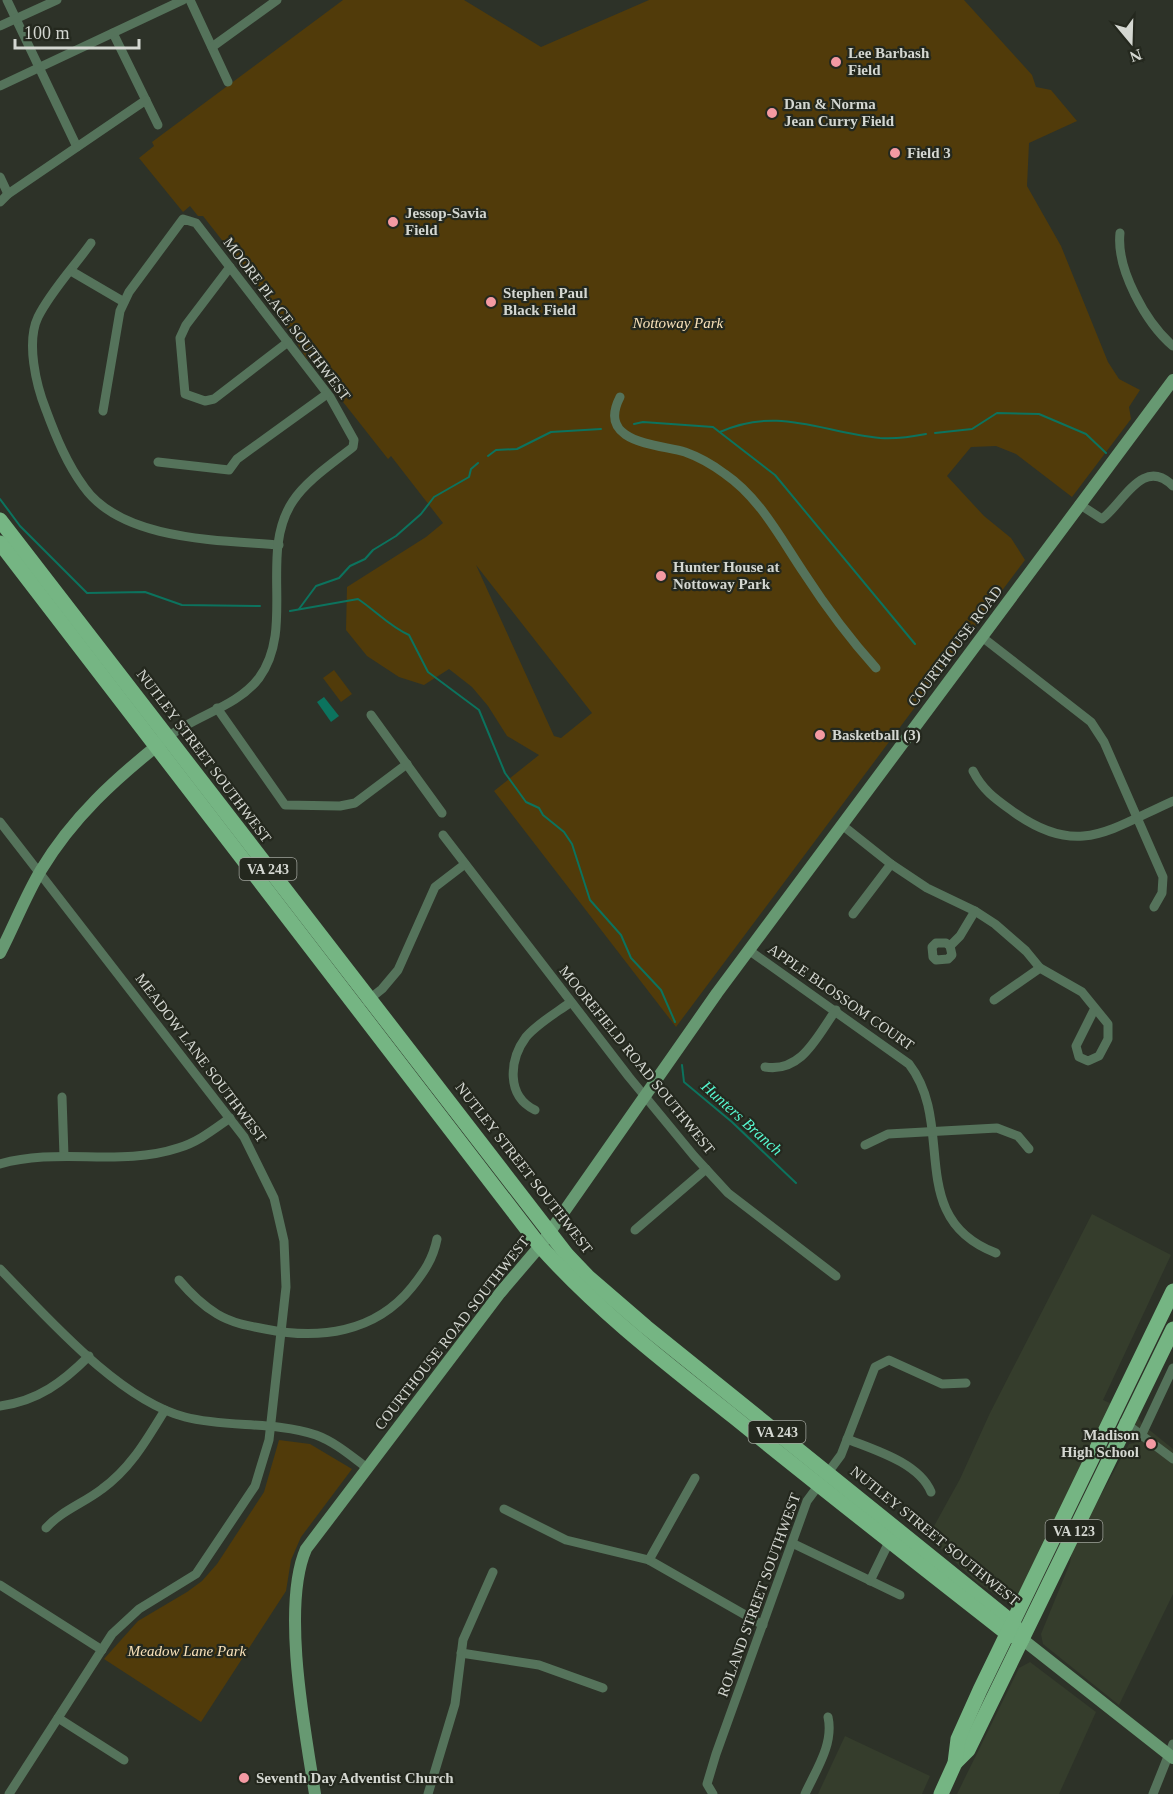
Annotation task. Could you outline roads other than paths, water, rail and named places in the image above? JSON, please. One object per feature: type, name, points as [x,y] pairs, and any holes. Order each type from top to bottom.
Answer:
[{"type":"main road","name":"NUTLEY STREET SOUTHWEST","points":[[0,520],[162,742],[364,1004],[549,1233],[588,1277],[823,1479],[889,1542],[1014,1632]]},
{"type":"main road","name":"NUTLEY STREET SOUTHWEST","points":[[0,543],[162,742]]},
{"type":"main road","name":"NUTLEY STREET SOUTHWEST","points":[[364,1004],[540,1246],[599,1308],[823,1479],[1014,1632]]},
{"type":"main road","name":"VA 123","points":[[1014,1632],[1173,1291]]},
{"type":"main road","name":"VA 123","points":[[941,1794],[955,1763],[960,1734],[1128,1424],[1169,1363],[1173,1329]]},
{"type":"street","points":[[7,0],[77,147]]},
{"type":"street","points":[[0,26],[57,0]]},
{"type":"street","points":[[0,86],[183,0]]},
{"type":"street","points":[[190,0],[228,82]]},
{"type":"street","points":[[212,47],[277,0]]},
{"type":"street","points":[[113,33],[158,125]]},
{"type":"street","points":[[0,202],[8,194],[146,100]]},
{"type":"street","points":[[0,177],[8,194]]},
{"type":"street","name":"MOORE PLACE SOUTHWEST","points":[[124,302],[183,219],[196,223],[327,394],[351,434],[353,447],[293,501],[284,521],[279,544]]},
{"type":"street","points":[[1120,233],[1120,253],[1141,305],[1158,333],[1173,346]]},
{"type":"street","points":[[0,953],[40,871],[72,825],[98,796],[162,742],[192,720],[251,687],[269,657],[275,624],[279,544],[161,533],[105,507],[85,489],[55,434],[40,393],[33,332],[38,317],[91,243]]},
{"type":"street","points":[[230,267],[186,325],[180,338],[185,394],[205,401],[214,399],[288,342]]},
{"type":"street","points":[[71,271],[124,302],[116,331],[103,411]]},
{"type":"street","name":"COURTHOUSE ROAD","points":[[763,932],[1173,380]]},
{"type":"street","points":[[158,462],[229,471],[237,459],[327,394]]},
{"type":"street","points":[[620,397],[616,408],[616,420],[620,429],[630,439],[693,455],[720,470],[745,490],[768,519],[827,608],[876,668]]},
{"type":"street","points":[[1079,504],[1102,519],[1135,483],[1145,477],[1165,478],[1173,486]]},
{"type":"street","points":[[982,637],[1091,722],[1104,742],[1163,877],[1162,893],[1154,907]]},
{"type":"street","points":[[217,708],[285,805],[340,806],[355,803],[407,764]]},
{"type":"street","points":[[371,715],[442,813]]},
{"type":"street","points":[[973,771],[989,795],[1052,834],[1088,837],[1173,801]]},
{"type":"street","name":"MEADOW LANE SOUTHWEST","points":[[0,822],[230,1118],[256,1156],[270,1187],[280,1219],[286,1263],[270,1427],[266,1454],[255,1485],[205,1564],[187,1581],[139,1609],[125,1621],[102,1650],[9,1794]]},
{"type":"street","points":[[842,825],[891,864],[927,888],[975,911],[1010,936],[1040,968],[1076,987],[1108,1024],[1108,1039],[1100,1056],[1088,1061],[1079,1057],[1076,1046],[1094,1010]]},
{"type":"street","name":"MOOREFIELD ROAD SOUTHWEST","points":[[443,836],[644,1096],[706,1169],[728,1193],[836,1276]]},
{"type":"street","points":[[364,1004],[398,970],[435,887],[465,864]]},
{"type":"street","points":[[853,914],[891,864]]},
{"type":"street","points":[[950,946],[960,936],[975,911]]},
{"type":"street","name":"COURTHOUSE ROAD SOUTHWEST","points":[[315,1794],[300,1695],[295,1589],[297,1575],[313,1536],[540,1246],[679,1045],[763,932]]},
{"type":"street","name":"APPLE BLOSSOM COURT","points":[[750,951],[909,1064],[921,1080],[929,1100],[936,1182],[944,1208],[969,1239],[996,1253]]},
{"type":"street","points":[[994,1000],[1040,968]]},
{"type":"street","points":[[535,1110],[523,1102],[514,1088],[516,1056],[533,1030],[571,1002]]},
{"type":"street","points":[[765,1067],[782,1067],[798,1060],[836,1010]]},
{"type":"street","points":[[62,1097],[64,1156]]},
{"type":"street","points":[[0,1164],[31,1157],[162,1153],[195,1142],[230,1118]]},
{"type":"street","points":[[866,1145],[888,1134],[1003,1129],[1018,1136],[1029,1149]]},
{"type":"street","points":[[635,1230],[706,1169]]},
{"type":"street","points":[[179,1280],[202,1304],[216,1314],[242,1325],[281,1332],[337,1332],[380,1316],[405,1295],[431,1260],[437,1239]]},
{"type":"street","points":[[0,1269],[89,1356],[138,1395],[165,1410],[201,1419],[270,1427],[317,1436],[340,1448],[366,1467]]},
{"type":"street","points":[[0,1406],[41,1394],[68,1376],[89,1356]]},
{"type":"street","name":"ROLAND STREET SOUTHWEST","points":[[711,1791],[716,1754],[807,1501],[841,1455],[875,1367],[889,1360],[942,1384],[966,1383]]},
{"type":"street","points":[[1142,1434],[1169,1363]]},
{"type":"street","points":[[46,1528],[60,1515],[90,1498],[117,1477],[142,1448],[165,1410]]},
{"type":"street","points":[[1114,1416],[1142,1434],[1173,1459]]},
{"type":"street","points":[[847,1439],[916,1471],[931,1492]]},
{"type":"street","points":[[649,1560],[695,1478]]},
{"type":"street","points":[[504,1509],[566,1540],[649,1560],[763,1625]]},
{"type":"street","points":[[870,1581],[889,1542]]},
{"type":"street","points":[[792,1543],[900,1594]]},
{"type":"street","points":[[428,1794],[455,1704],[461,1653],[468,1625],[493,1572]]},
{"type":"street","points":[[0,1585],[102,1650]]},
{"type":"street","points":[[1014,1632],[1171,1752],[1154,1794]]},
{"type":"street","points":[[461,1653],[539,1665],[603,1689]]},
{"type":"street","points":[[806,1794],[827,1747],[830,1734],[828,1717]]},
{"type":"street","points":[[58,1718],[124,1760]]},
{"type":"waterway","points":[[935,433],[972,429],[997,413],[1039,414],[1086,434],[1106,453]]},
{"type":"waterway","points":[[720,432],[761,421],[781,421],[880,438],[903,438],[926,434]]},
{"type":"waterway","points":[[634,424],[643,422],[713,427],[775,475],[915,644]]},
{"type":"waterway","points":[[488,456],[496,450],[517,449],[551,432],[601,429]]},
{"type":"waterway","points":[[299,609],[316,586],[339,578],[350,566],[365,559],[373,550],[396,536],[421,514],[434,497],[469,477],[471,469],[478,463]]},
{"type":"waterway","name":"Hunters Branch","points":[[0,499],[20,526],[87,593],[145,592],[182,605],[260,606]]},
{"type":"waterway","name":"Hunters Branch","points":[[290,611],[358,599],[409,635],[428,672],[479,710],[505,773],[526,802],[539,808],[543,815],[564,832],[572,844],[590,900],[621,935],[631,958],[661,990],[675,1022]]},
{"type":"waterway","name":"Hunters Branch","points":[[682,1065],[684,1082],[732,1122],[796,1183]]},
{"type":"place","name":"Lee Barbash Field","points":[[836,62]]},
{"type":"place","name":"Dan & Norma Jean Curry Field","points":[[772,113]]},
{"type":"place","name":"Field 3","points":[[895,153]]},
{"type":"place","name":"Jessop-Savia Field","points":[[393,222]]},
{"type":"place","name":"Stephen Paul Black Field","points":[[491,302]]},
{"type":"place","name":"Hunter House at Nottoway Park","points":[[661,576]]},
{"type":"place","name":"Basketball (3)","points":[[820,735]]},
{"type":"place","name":"Madison High School","points":[[1151,1444]]},
{"type":"place","name":"Seventh Day Adventist Church","points":[[244,1778]]},
{"type":"park label","name":"Nottoway Park","points":[[678,323]]},
{"type":"park label","name":"Meadow Lane Park","points":[[187,1651]]}]
